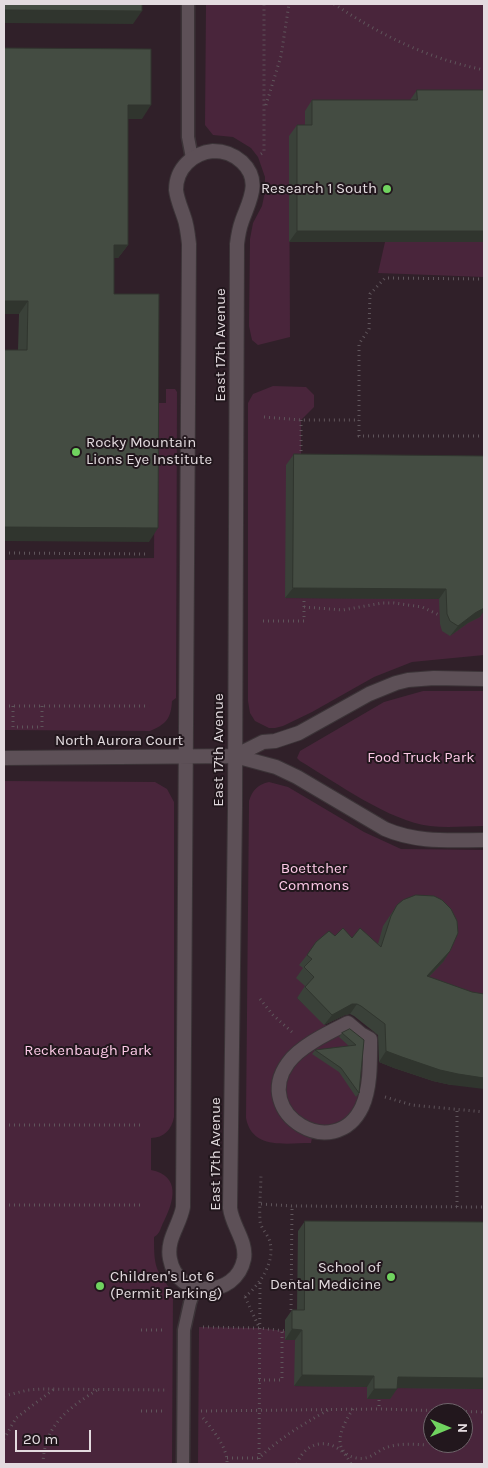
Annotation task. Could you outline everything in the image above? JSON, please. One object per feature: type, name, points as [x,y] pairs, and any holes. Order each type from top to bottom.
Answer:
[{"type":"street","name":"East 17th Avenue","points":[[192,158],[213,151],[222,151],[232,155],[247,168],[253,187],[251,200],[239,230],[237,244],[235,756],[230,1208],[231,1216],[243,1243],[244,1250],[242,1264],[235,1277]]},
{"type":"street","points":[[192,158],[180,172],[176,187],[189,244],[186,757],[183,1207],[180,1220],[172,1236],[169,1251],[175,1272],[184,1282],[195,1288],[202,1290],[216,1288],[229,1283],[235,1277]]},
{"type":"street","name":"North Aurora Court","points":[[235,756],[263,742],[275,741],[300,733],[369,694],[396,683],[434,678],[484,679]]},
{"type":"street","name":"North Aurora Court","points":[[4,758],[235,756],[276,767],[297,777],[385,829],[397,834],[426,840],[484,840]]},
{"type":"street","points":[[348,1023],[370,1039],[367,1089],[365,1099],[354,1119],[341,1128],[325,1132],[316,1132],[300,1126],[294,1121],[283,1108],[279,1092],[281,1076],[294,1056],[348,1023]]},
{"type":"lane","points":[[188,4],[188,137],[192,158]]},
{"type":"lane","points":[[183,1464],[184,1330],[188,1308],[195,1288]]},
{"type":"path","points":[[264,4],[264,152]]},
{"type":"path","points":[[264,109],[281,56],[289,4]]},
{"type":"path","points":[[334,4],[398,42],[434,57],[484,70]]},
{"type":"path","points":[[484,279],[385,278],[370,294],[369,330],[359,344],[359,436],[484,436]]},
{"type":"path","points":[[264,417],[301,420],[359,420]]},
{"type":"path","points":[[301,420],[301,465]]},
{"type":"path","points":[[4,552],[148,554]]},
{"type":"path","points":[[263,621],[304,621],[304,598]]},
{"type":"path","points":[[304,607],[343,610],[382,603],[394,603],[422,607],[439,614]]},
{"type":"path","points":[[4,706],[147,706]]},
{"type":"path","points":[[13,706],[13,727],[42,727],[42,706]]},
{"type":"path","points":[[260,998],[273,1015],[291,1031],[311,1044]]},
{"type":"path","points":[[367,1089],[378,1095],[404,1103],[484,1112]]},
{"type":"path","points":[[457,1110],[457,1207]]},
{"type":"path","points":[[4,1125],[142,1125]]},
{"type":"path","points":[[261,1173],[261,1204],[292,1206],[484,1207]]},
{"type":"path","points":[[4,1205],[141,1205]]},
{"type":"path","points":[[291,1320],[292,1206]]},
{"type":"path","points":[[235,1277],[259,1328]]},
{"type":"path","points":[[259,1464],[260,1281]]},
{"type":"path","points":[[259,1328],[284,1331],[282,1380],[259,1380]]},
{"type":"path","points":[[4,1439],[16,1418],[54,1389]]},
{"type":"path","points":[[4,1396],[28,1390],[54,1389],[174,1390]]},
{"type":"path","points":[[43,1464],[46,1441],[54,1426],[67,1411],[97,1389]]},
{"type":"path","points":[[379,1392],[379,1409]]},
{"type":"path","points":[[227,1458],[259,1458],[282,1437],[330,1409]]},
{"type":"path","points":[[351,1464],[341,1447],[340,1436],[345,1420],[353,1409]]},
{"type":"path","points":[[227,1464],[227,1458],[213,1431],[198,1412],[379,1409],[484,1412]]},
{"type":"path","points":[[297,1464],[304,1452],[314,1446],[330,1445],[353,1457],[367,1458],[384,1448],[396,1445],[423,1445]]},
{"type":"shaded area","points":[[4,4],[484,4],[484,1464],[4,1464]]},
{"type":"green space","points":[[206,4],[484,4],[484,101],[305,136],[289,136],[290,337],[258,345],[252,340],[249,326],[250,239],[253,223],[262,206],[265,192],[265,177],[258,157],[251,148],[233,137],[213,135],[205,125]]},
{"type":"green space","points":[[385,242],[484,242],[484,277],[378,273]]},
{"type":"green space","points":[[273,386],[306,387],[314,395],[314,407],[301,420],[301,465],[285,598],[484,599],[484,655],[412,662],[374,677],[283,726],[269,728],[255,721],[250,713],[248,701],[248,403],[253,394]]},
{"type":"green space","points":[[166,389],[175,389],[177,392],[176,698],[172,701],[169,717],[160,726],[150,731],[4,730],[4,560],[154,558],[155,403],[166,403]]},
{"type":"green space","name":"Food Truck Park","points":[[423,691],[484,691],[484,826],[451,827],[414,823],[364,800],[297,758],[300,751],[384,702]]},
{"type":"green space","name":"Reckenbaugh Park","points":[[4,781],[155,782],[167,789],[174,802],[174,1117],[167,1132],[156,1138],[151,1138],[151,1170],[161,1173],[167,1178],[172,1190],[168,1213],[159,1232],[154,1237],[154,1255],[162,1279],[173,1292],[172,1464],[4,1464]]},
{"type":"green space","name":"Boettcher Commons","points":[[269,782],[288,787],[364,832],[401,849],[484,850],[484,1005],[405,978],[390,916],[382,932],[382,950],[305,970],[297,978],[307,987],[297,998],[332,1031],[370,1057],[358,1113],[313,1133],[311,1143],[281,1144],[263,1140],[249,1128],[246,1118],[249,801],[256,789],[262,784]]},
{"type":"green space","points":[[199,1327],[259,1328],[285,1331],[285,1340],[295,1340],[295,1386],[484,1388],[484,1464],[198,1464]]},
{"type":"building","points":[[4,4],[142,4],[142,11],[4,10]]},
{"type":"building","points":[[4,48],[151,49],[151,105],[128,105],[128,245],[114,245],[114,294],[159,294],[158,528],[4,527],[4,350],[27,350],[28,301],[4,301]]},
{"type":"building","name":"Research 1 South","points":[[417,90],[484,90],[484,231],[297,231],[297,125],[312,125],[312,100],[417,100]]},
{"type":"building","points":[[294,454],[484,456],[484,608],[458,626],[450,621],[447,614],[446,589],[293,588]]},
{"type":"building","points":[[416,895],[434,896],[442,900],[451,909],[457,921],[458,933],[450,951],[427,976],[472,992],[484,994],[484,1078],[440,1070],[386,1051],[385,1024],[357,1004],[352,1004],[332,1015],[305,987],[314,977],[304,967],[312,959],[307,955],[316,942],[329,931],[335,936],[343,928],[352,938],[360,928],[381,947],[391,916],[397,905],[403,900]]},
{"type":"building","points":[[350,1029],[364,1040],[359,1093],[341,1068],[315,1050],[356,1045],[342,1033]]},
{"type":"building","name":"School of Dental Medicine","points":[[305,1221],[484,1222],[484,1378],[398,1377],[397,1389],[374,1389],[374,1376],[302,1375],[302,1330],[292,1329],[292,1310],[304,1310]]},
{"type":"place","name":"Research 1 South","points":[[387,189]]},
{"type":"place","name":"Rocky Mountain Lions Eye Institute","points":[[76,452]]},
{"type":"place","name":"School of Dental Medicine","points":[[391,1277]]},
{"type":"place","name":"Children's Lot 6 (Permit Parking)","points":[[100,1286]]}]
